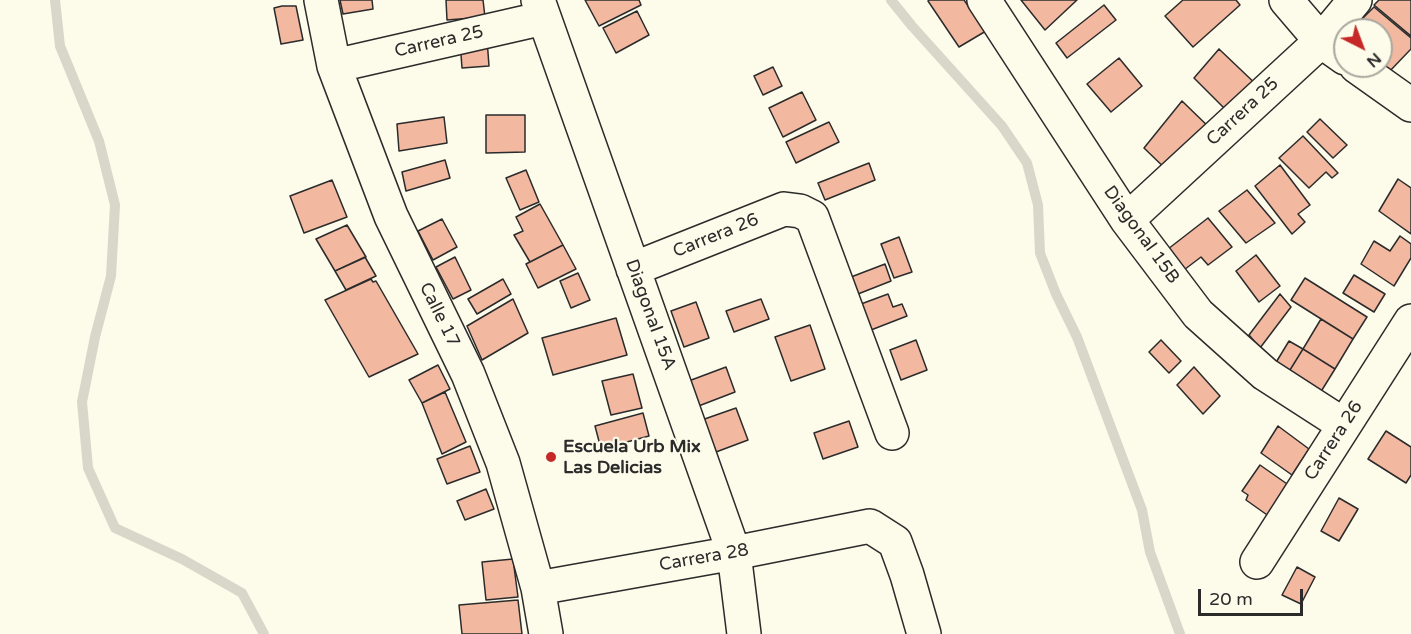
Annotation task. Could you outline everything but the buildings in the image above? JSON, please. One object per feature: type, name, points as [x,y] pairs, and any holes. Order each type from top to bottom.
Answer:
[{"type":"street","name":"Calle 17","points":[[321,0],[334,66],[391,216],[468,374],[503,463],[537,588],[546,634]]},
{"type":"street","name":"Diagonal 15B","points":[[984,0],[1127,220],[1198,314],[1265,374],[1344,425]]},
{"type":"street","points":[[1286,0],[1333,50]]},
{"type":"street","name":"Carrera 25","points":[[1347,18],[1355,0]]},
{"type":"street","name":"Carrera 25","points":[[334,66],[541,9]]},
{"type":"street","name":"Diagonal 15A","points":[[541,9],[734,553],[744,634]]},
{"type":"street","name":"Carrera 25","points":[[1127,220],[1333,50]]},
{"type":"street","points":[[1373,78],[1411,105]]},
{"type":"street","name":"Carrera 26","points":[[633,269],[784,209],[800,211],[812,217],[892,433]]},
{"type":"street","name":"Carrera 26","points":[[1257,561],[1411,321]]},
{"type":"street","name":"Carrera 28","points":[[537,588],[870,526],[895,542],[924,634]]},
{"type":"waterway","points":[[55,0],[60,46],[99,141],[115,205],[111,276],[95,337],[82,402],[88,468],[115,528],[182,559],[242,593],[264,634]]},
{"type":"waterway","points":[[891,0],[1002,126],[1027,163],[1038,205],[1040,253],[1056,294],[1077,337],[1142,510],[1150,552],[1180,634]]},
{"type":"place","name":"Escuela Urb Mix Las Delicias","points":[[551,457]]}]
